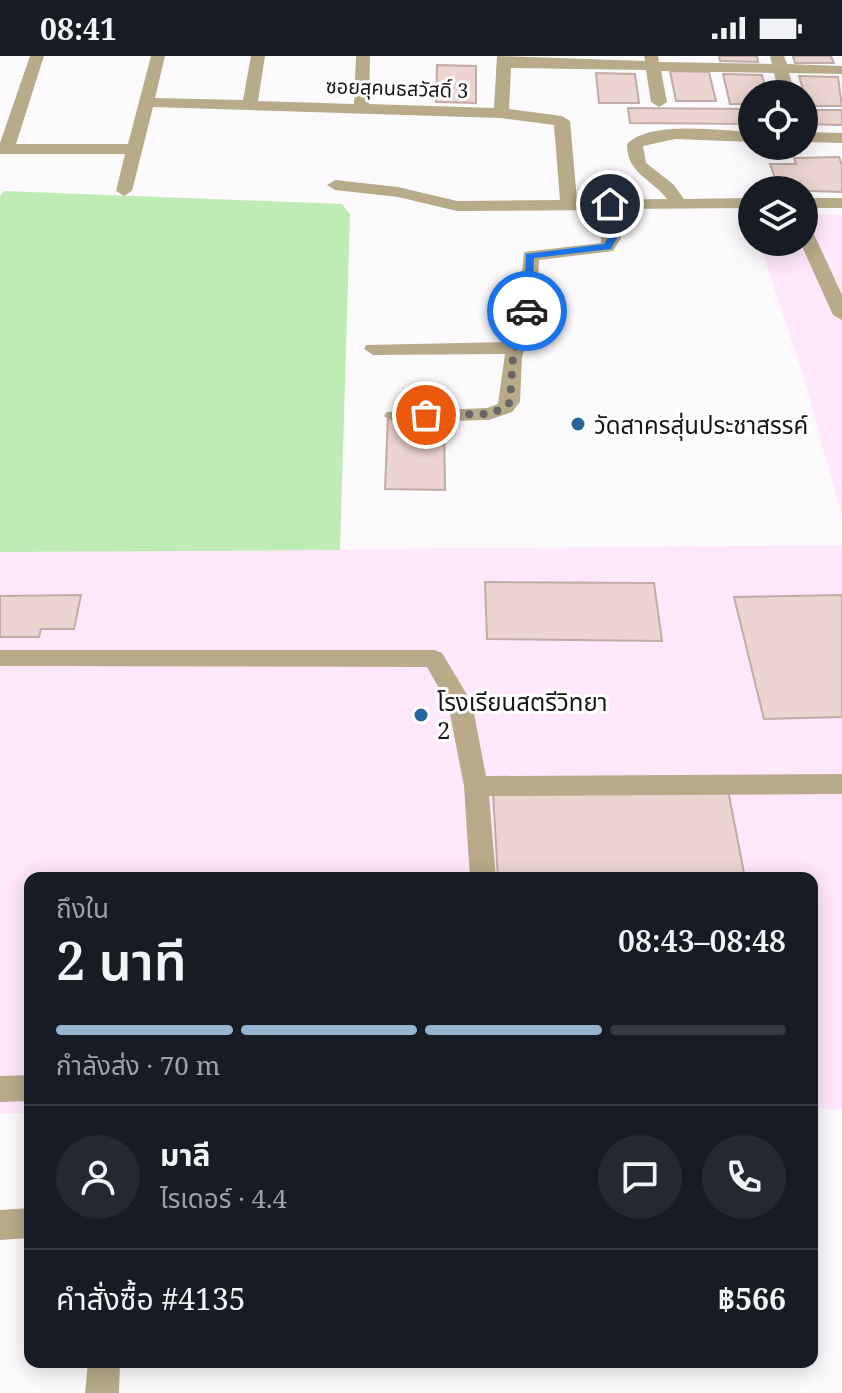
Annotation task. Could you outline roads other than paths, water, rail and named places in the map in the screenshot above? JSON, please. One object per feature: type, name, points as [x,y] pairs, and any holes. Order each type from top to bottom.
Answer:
[{"type":"street","points":[[37,56],[3,149],[136,149]]},
{"type":"street","points":[[124,191],[158,56]]},
{"type":"street","points":[[250,106],[258,56]]},
{"type":"street","points":[[361,109],[363,56]]},
{"type":"street","points":[[501,113],[504,59],[778,62],[842,70]]},
{"type":"street","points":[[651,61],[659,102]]},
{"type":"street","points":[[0,99],[22,99]]},
{"type":"street","name":"ซอยสุคนธสวัสดิ์ 3","points":[[146,102],[501,113],[562,121],[569,205]]},
{"type":"street","points":[[678,204],[671,189],[647,176],[637,164],[635,144],[644,138],[662,136],[738,137]]},
{"type":"street","points":[[818,137],[842,138]]},
{"type":"street","points":[[335,185],[398,192],[457,206],[738,203]]},
{"type":"street","points":[[818,203],[842,203]]},
{"type":"street","points":[[394,416],[489,414],[505,408],[510,402],[513,357],[527,316],[530,256],[607,247],[612,238],[610,204]]},
{"type":"street","points":[[818,256],[836,286],[842,315]]},
{"type":"street","points":[[373,349],[517,348]]},
{"type":"street","points":[[0,658],[434,659],[460,703],[476,786],[483,872]]},
{"type":"street","points":[[476,786],[842,784]]},
{"type":"street","points":[[0,1089],[24,1088]]},
{"type":"street","points":[[0,1225],[24,1223]]},
{"type":"street","points":[[102,1393],[104,1368]]},
{"type":"place","name":"วัดสาครสุ่นประชาสรรค์","points":[[578,424]]},
{"type":"place","name":"โรงเรียนสตรีวิทยา 2","points":[[421,715]]}]
